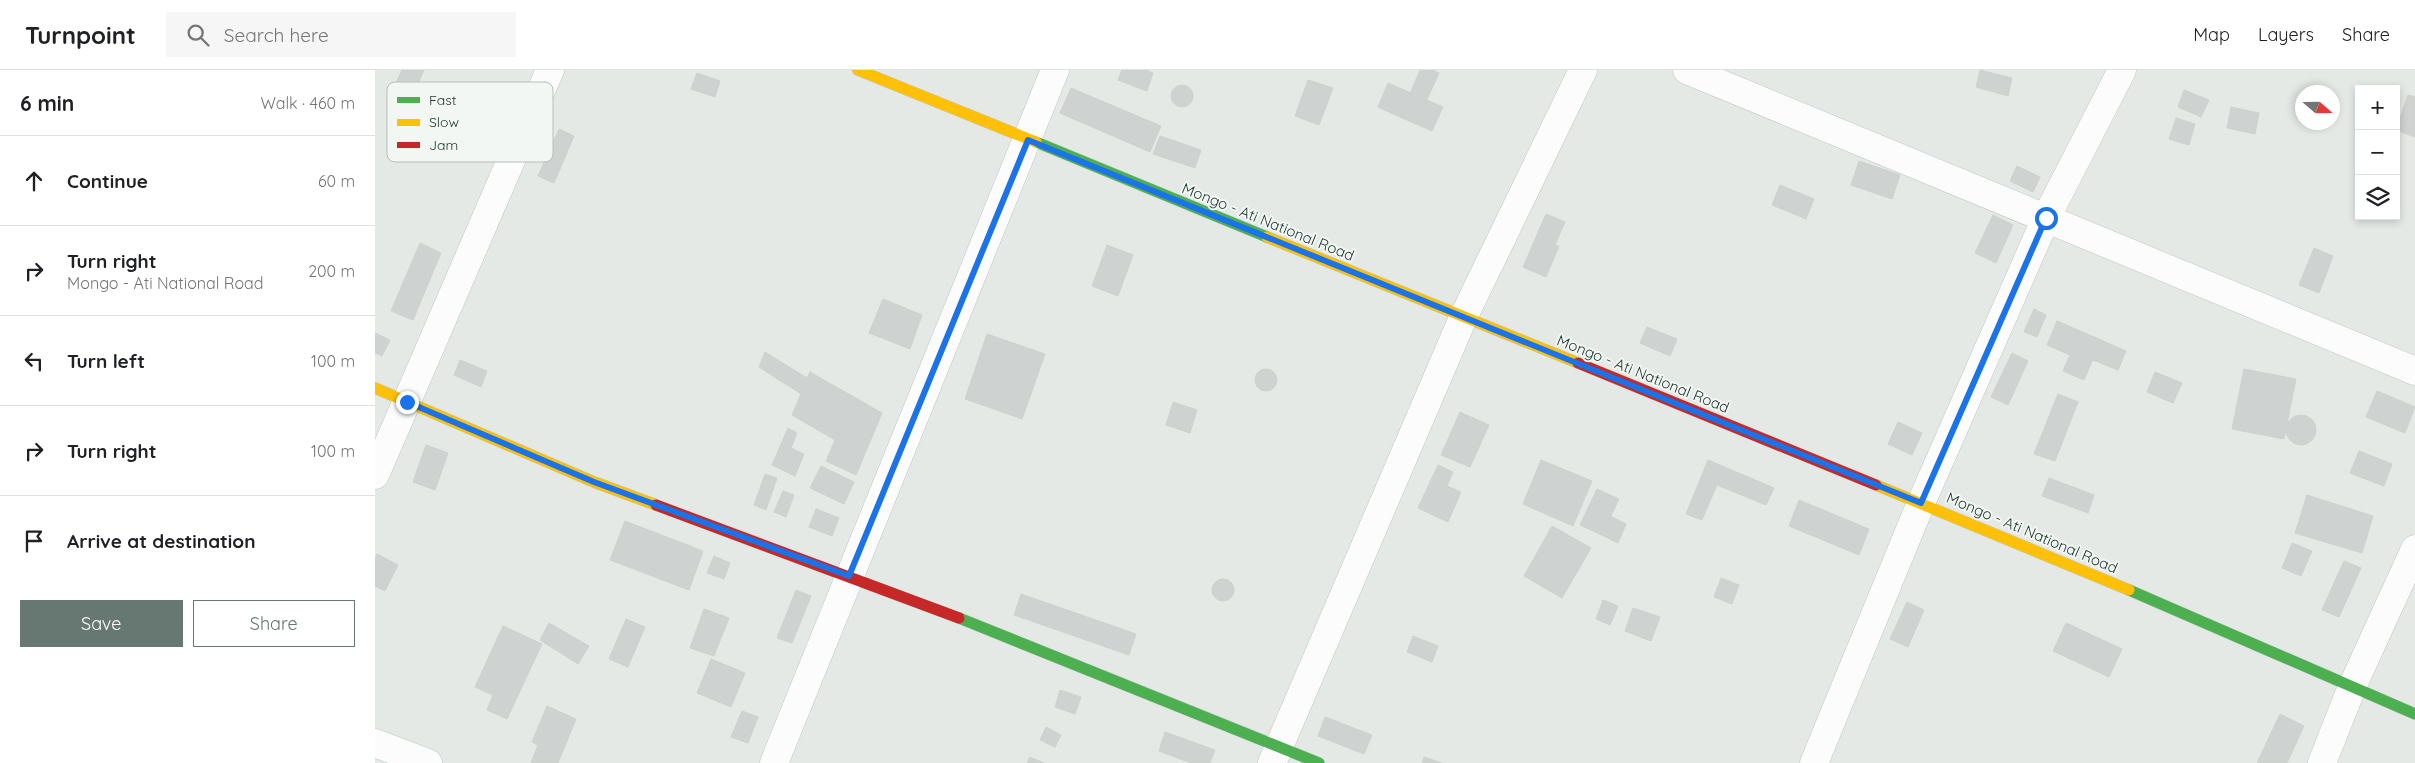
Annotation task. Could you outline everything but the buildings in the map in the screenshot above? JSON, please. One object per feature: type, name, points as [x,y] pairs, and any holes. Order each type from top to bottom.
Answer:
[{"type":"main road","name":"Mongo - Ati National Road","points":[[857,70],[1921,503],[2415,714]]},
{"type":"main road","points":[[375,388],[594,482],[849,576],[1275,755],[1319,763]]},
{"type":"street","points":[[545,82],[550,70]]},
{"type":"street","points":[[774,763],[1055,70]]},
{"type":"street","points":[[1275,755],[1463,318],[1583,70]]},
{"type":"street","points":[[1687,70],[2415,371]]},
{"type":"street","points":[[1814,763],[1921,503],[2046,218],[2122,70]]},
{"type":"street","points":[[375,475],[510,162]]},
{"type":"street","points":[[2321,763],[2352,687],[2415,549]]},
{"type":"street","points":[[375,744],[428,763]]},
{"type":"traffic: fast","points":[[1036,142],[1267,237]]},
{"type":"traffic: fast","points":[[2129,590],[2415,714]]},
{"type":"traffic: fast","points":[[959,618],[1319,763]]},
{"type":"traffic: slow","points":[[858,70],[1036,142]]},
{"type":"traffic: slow","points":[[1267,237],[1578,363]]},
{"type":"traffic: slow","points":[[375,388],[594,482],[656,505]]},
{"type":"traffic: slow","points":[[1876,485],[2129,590]]},
{"type":"traffic: jam","points":[[1578,363],[1876,485]]},
{"type":"traffic: jam","points":[[656,505],[959,618]]},
{"type":"route","points":[[407,402],[594,482],[849,576],[1028,140],[1921,503],[2046,218]]}]
